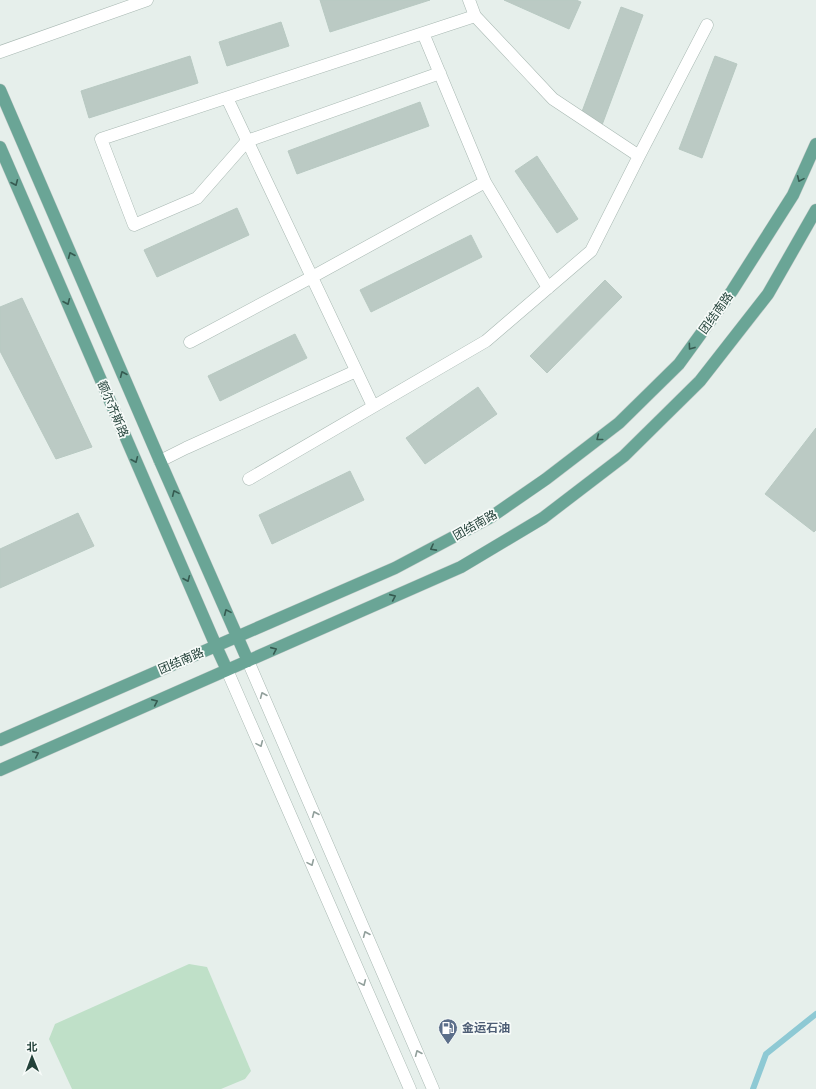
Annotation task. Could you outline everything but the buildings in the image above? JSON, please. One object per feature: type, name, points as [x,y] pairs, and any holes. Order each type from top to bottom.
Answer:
[{"type":"main road","points":[[0,90],[248,661]]},
{"type":"main road","name":"团结南路","points":[[0,740],[395,568],[491,517],[546,479],[619,423],[679,364],[732,290],[793,195],[816,144]]},
{"type":"main road","name":"额尔齐斯路","points":[[0,147],[227,670]]},
{"type":"main road","points":[[0,770],[461,567],[543,518],[624,456],[700,381],[768,294],[816,210]]},
{"type":"street","points":[[0,52],[147,0]]},
{"type":"street","points":[[469,0],[475,16],[553,99],[639,156]]},
{"type":"street","points":[[440,73],[247,141],[197,198],[134,225],[101,139],[475,16]]},
{"type":"street","points":[[249,479],[486,341],[591,251],[707,25]]},
{"type":"street","points":[[423,33],[485,182],[548,288]]},
{"type":"street","points":[[227,98],[373,406]]},
{"type":"street","points":[[190,342],[485,182]]},
{"type":"street","points":[[160,461],[356,371]]},
{"type":"street","points":[[248,661],[433,1089]]},
{"type":"street","points":[[227,670],[410,1089]]},
{"type":"green space","points":[[189,964],[207,967],[251,1071],[245,1079],[221,1089],[72,1089],[49,1039],[55,1024]]},
{"type":"waterway","points":[[753,1089],[766,1054],[816,1014]]},
{"type":"place","name":"金运石油","points":[[448,1045]]}]
